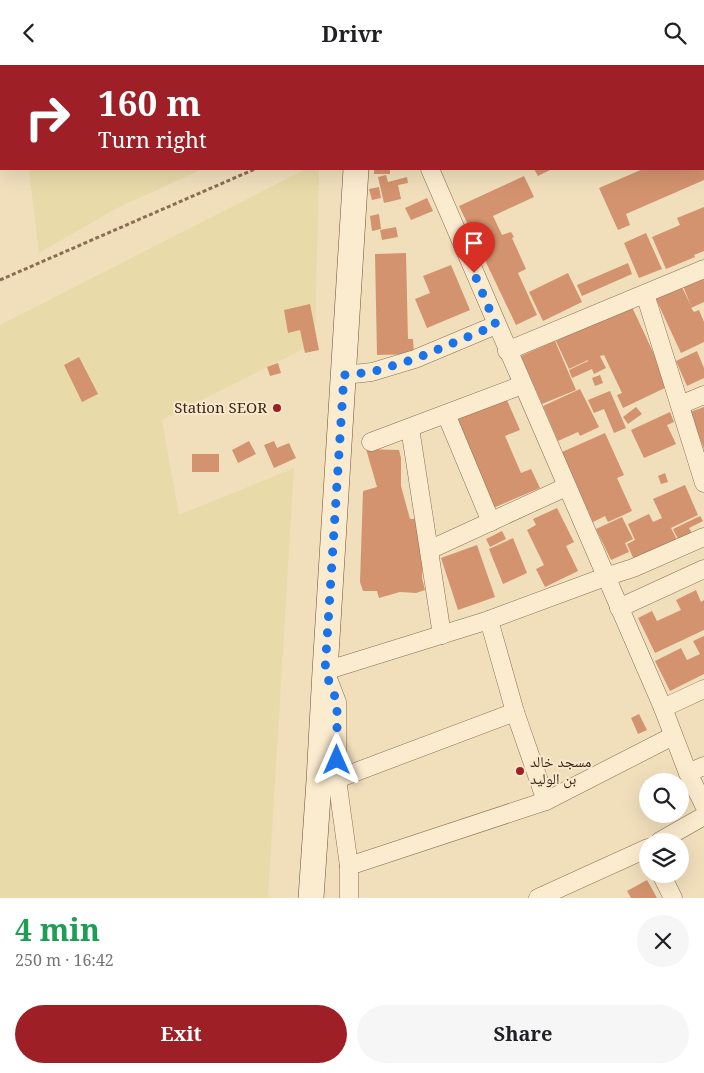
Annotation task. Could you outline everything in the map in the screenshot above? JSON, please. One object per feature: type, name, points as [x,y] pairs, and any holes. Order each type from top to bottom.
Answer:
[{"type":"main road","points":[[310,898],[319,781],[356,170]]},
{"type":"street","points":[[430,170],[673,735],[696,770],[704,805]]},
{"type":"street","points":[[507,351],[704,269]]},
{"type":"street","points":[[645,294],[704,483]]},
{"type":"street","points":[[344,375],[372,372],[415,359],[496,325]]},
{"type":"street","points":[[371,442],[522,385]]},
{"type":"street","points":[[680,405],[704,395]]},
{"type":"street","points":[[446,414],[492,521]]},
{"type":"street","points":[[410,428],[442,635]]},
{"type":"street","points":[[429,550],[566,487]]},
{"type":"street","points":[[348,898],[349,867],[337,779],[337,702],[325,671],[489,621],[605,577],[633,569],[704,537]]},
{"type":"street","points":[[620,608],[704,569]]},
{"type":"street","points":[[489,621],[515,712],[546,801]]},
{"type":"street","points":[[662,708],[704,689]]},
{"type":"street","points":[[337,779],[515,712]]},
{"type":"street","points":[[349,867],[546,801],[673,735]]},
{"type":"street","points":[[674,833],[704,816]]},
{"type":"street","points":[[538,898],[639,852]]},
{"type":"street","points":[[666,883],[673,898]]},
{"type":"path","points":[[0,279],[252,170]]},
{"type":"shaded area","points":[[29,170],[201,170],[115,209],[39,253]]},
{"type":"shaded area","points":[[304,170],[319,170],[315,343],[162,420],[179,515],[294,468],[268,898],[0,898],[0,325]]},
{"type":"building","points":[[374,170],[390,170],[390,174],[374,174]]},
{"type":"building","points":[[535,170],[550,170],[538,176]]},
{"type":"building","points":[[641,170],[704,170],[704,180],[626,214],[630,225],[618,230],[599,188]]},
{"type":"building","points":[[386,175],[388,182],[407,177],[408,183],[398,185],[401,199],[384,203],[378,177]]},
{"type":"building","points":[[524,176],[534,197],[493,216],[502,235],[511,232],[514,237],[512,238],[526,269],[518,273],[537,315],[516,325],[459,206]]},
{"type":"building","points":[[379,187],[381,198],[372,200],[369,189]]},
{"type":"building","points":[[427,198],[433,211],[411,220],[405,208]]},
{"type":"building","points":[[704,207],[704,251],[694,255],[695,257],[666,269],[652,237],[680,225],[677,218]]},
{"type":"building","points":[[379,214],[381,229],[372,231],[370,216]]},
{"type":"building","points":[[396,227],[398,237],[382,240],[380,230]]},
{"type":"building","points":[[646,233],[662,269],[639,278],[624,243]]},
{"type":"building","points":[[406,253],[408,339],[413,339],[414,354],[377,355],[375,254]]},
{"type":"building","points":[[628,263],[632,274],[582,296],[577,285]]},
{"type":"building","points":[[451,265],[470,310],[427,328],[415,299],[430,293],[423,276]]},
{"type":"building","points":[[568,273],[582,302],[543,321],[529,292]]},
{"type":"building","points":[[701,273],[704,281],[704,302],[691,308],[694,312],[699,310],[704,322],[704,342],[681,353],[655,297],[681,285],[691,306],[681,281]]},
{"type":"building","points":[[310,304],[319,350],[305,353],[300,330],[288,333],[284,310]]},
{"type":"building","points":[[631,305],[669,386],[623,408],[617,395],[622,393],[604,355],[600,356],[606,368],[594,374],[592,369],[572,378],[569,370],[588,360],[569,369],[556,341]]},
{"type":"building","points":[[555,341],[576,390],[542,404],[521,356]]},
{"type":"building","points":[[697,351],[704,368],[704,378],[687,386],[676,361]]},
{"type":"building","points":[[79,357],[98,394],[82,402],[64,365]]},
{"type":"building","points":[[278,363],[281,373],[270,376],[267,367]]},
{"type":"building","points":[[600,375],[603,383],[595,386],[592,378]]},
{"type":"building","points":[[580,389],[599,427],[580,436],[578,432],[558,441],[543,406]]},
{"type":"building","points":[[610,391],[626,428],[614,433],[604,409],[594,413],[588,400]]},
{"type":"building","points":[[506,398],[520,430],[505,436],[521,473],[531,469],[540,488],[493,508],[456,420]]},
{"type":"building","points":[[636,407],[642,414],[628,424],[623,417]]},
{"type":"building","points":[[704,407],[704,449],[690,412]]},
{"type":"building","points":[[670,412],[674,422],[667,425],[676,444],[644,458],[631,430]]},
{"type":"building","points":[[605,433],[624,475],[617,478],[632,511],[608,522],[605,516],[593,522],[562,452]]},
{"type":"building","points":[[249,441],[256,454],[238,463],[232,450]]},
{"type":"building","points":[[274,441],[277,448],[289,443],[296,458],[274,468],[264,445]]},
{"type":"building","points":[[366,449],[399,450],[401,458],[401,486],[410,519],[417,519],[423,562],[422,578],[425,590],[416,593],[400,592],[379,598],[377,591],[363,591],[360,582],[363,491],[377,487]]},
{"type":"building","points":[[192,454],[219,454],[219,472],[192,472]]},
{"type":"building","points":[[665,473],[668,482],[661,484],[658,476]]},
{"type":"building","points":[[685,485],[698,515],[671,528],[678,542],[635,562],[627,544],[635,540],[628,524],[649,514],[653,522],[662,518],[653,499]]},
{"type":"building","points":[[557,508],[574,542],[566,546],[578,571],[545,587],[536,569],[544,565],[527,530],[536,525],[533,519]]},
{"type":"building","points":[[700,516],[703,521],[689,528],[692,533],[678,539],[673,529]]},
{"type":"building","points":[[622,517],[633,539],[625,543],[629,552],[611,560],[596,529]]},
{"type":"building","points":[[502,531],[506,539],[490,547],[486,539]]},
{"type":"building","points":[[513,538],[527,573],[503,584],[489,549]]},
{"type":"building","points":[[477,545],[495,597],[458,610],[441,558]]},
{"type":"building","points":[[696,590],[701,602],[704,600],[704,630],[655,653],[638,618],[652,611],[657,621],[681,610],[676,600]]},
{"type":"building","points":[[704,636],[704,674],[670,691],[655,661],[681,648],[687,660],[700,654],[693,641]]},
{"type":"building","points":[[639,714],[647,730],[638,734],[631,718]]},
{"type":"building","points":[[642,883],[649,883],[657,898],[631,898],[627,891]]},
{"type":"place","name":"Station SEOR","points":[[277,408]]},
{"type":"place","name":"مسجد خالد بن الوليد","points":[[520,771]]},
{"type":"route","points":[[337,760],[337,702],[325,671],[344,375],[372,372],[415,359],[496,325],[474,273]]}]
